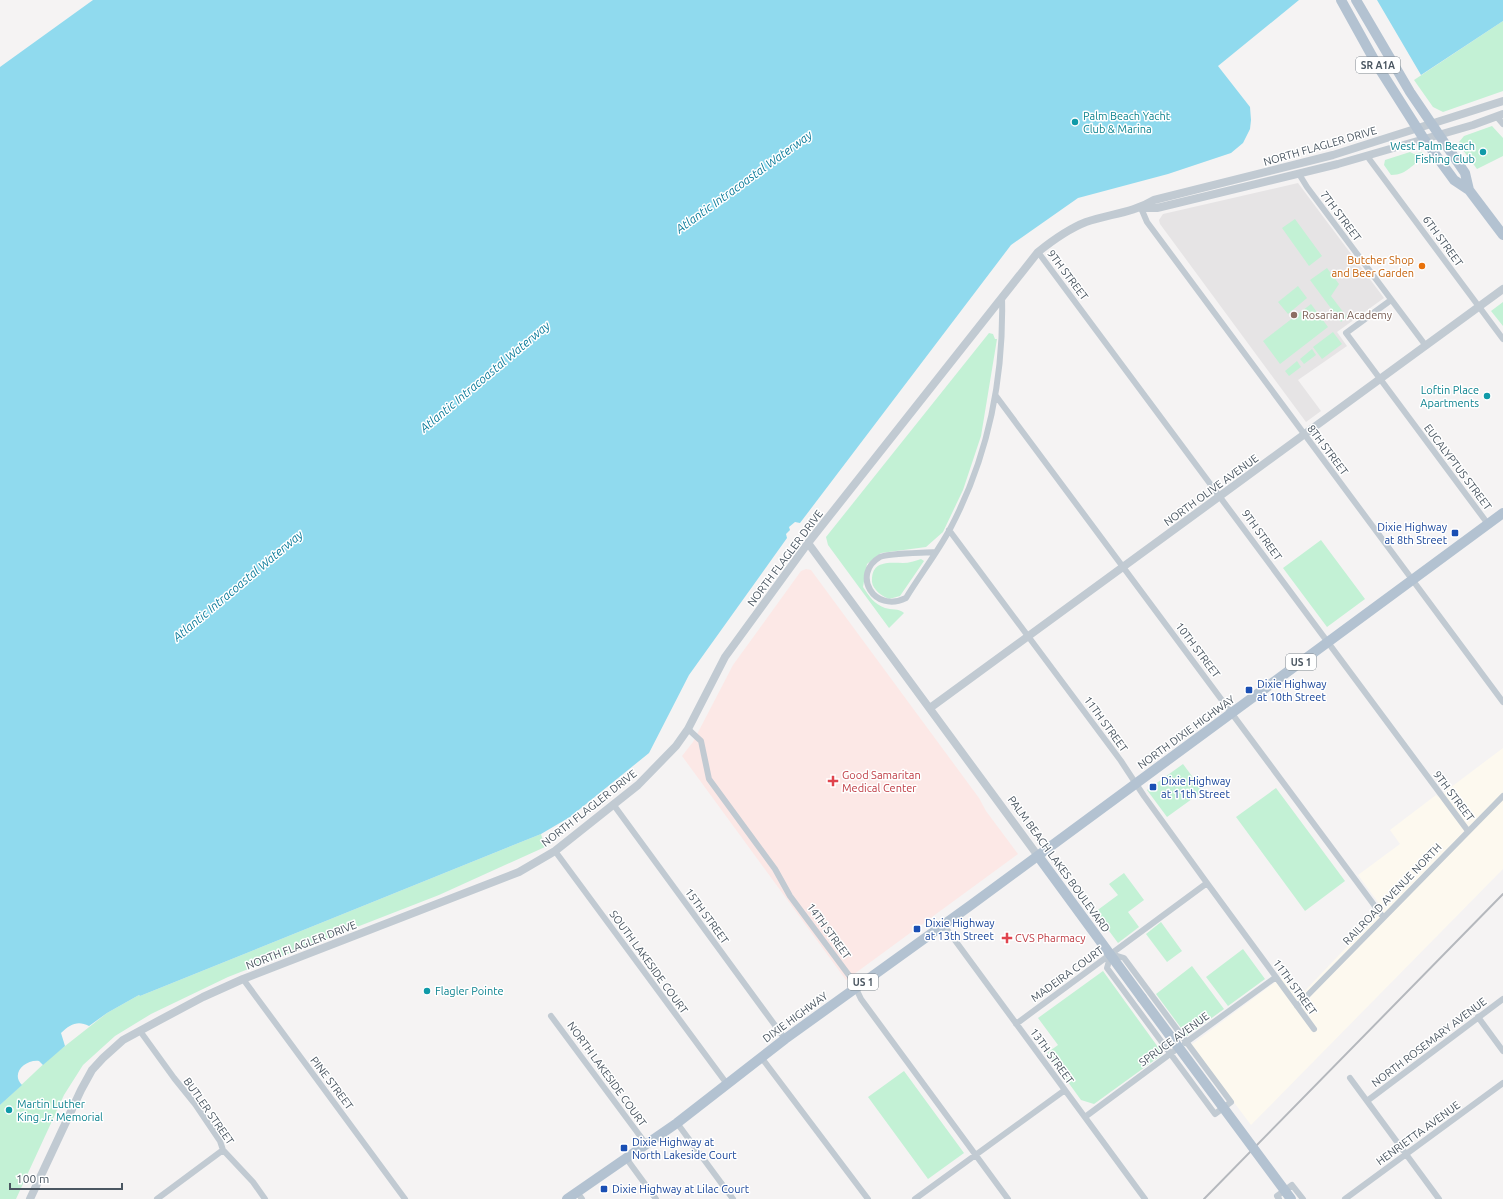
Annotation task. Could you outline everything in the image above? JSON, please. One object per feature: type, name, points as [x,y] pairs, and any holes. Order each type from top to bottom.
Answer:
[{"type":"main road","name":"SR A1A","points":[[1341,0],[1377,65],[1424,139],[1454,180],[1469,190],[1503,235]]},
{"type":"main road","name":"SR A1A","points":[[1356,0],[1389,58],[1431,125],[1465,173],[1469,190]]},
{"type":"main road","name":"NORTH DIXIE HIGHWAY","points":[[1038,856],[1503,514]]},
{"type":"main road","name":"DIXIE HIGHWAY","points":[[567,1199],[579,1196],[626,1158],[677,1123],[785,1039],[1038,856]]},
{"type":"main road","name":"PALM BEACH LAKES BOULEVARD","points":[[1038,856],[1290,1199]]},
{"type":"street","name":"NORTH FLAGLER DRIVE","points":[[1142,208],[1154,200],[1333,155],[1503,101]]},
{"type":"street","name":"NORTH FLAGLER DRIVE","points":[[30,1199],[81,1090],[92,1070],[111,1050],[140,1031],[203,997],[243,979],[519,872],[555,851],[657,767],[676,746],[688,728],[725,657],[808,543],[1038,252],[1062,234],[1080,225],[1142,208],[1157,208],[1299,174],[1367,156],[1500,116]]},
{"type":"street","points":[[1500,116],[1503,124]]},
{"type":"street","name":"6TH STREET","points":[[1367,156],[1503,339]]},
{"type":"street","name":"7TH STREET","points":[[1299,174],[1307,187],[1426,346]]},
{"type":"street","name":"8TH STREET","points":[[1142,208],[1147,222],[1503,702]]},
{"type":"street","name":"9TH STREET","points":[[1038,252],[1221,496],[1327,642],[1468,831]]},
{"type":"street","name":"NORTH OLIVE AVENUE","points":[[930,708],[1503,289]]},
{"type":"street","points":[[935,552],[881,556],[873,563],[868,573],[870,590],[877,598],[886,602],[896,602],[906,598],[949,530],[976,470],[990,423],[996,396],[1002,347],[1002,297]]},
{"type":"street","name":"EUCALYPTUS STREET","points":[[1391,300],[1346,333],[1488,524]]},
{"type":"street","name":"10TH STREET","points":[[996,396],[1383,917]]},
{"type":"street","name":"11TH STREET","points":[[949,530],[1029,636],[1136,783],[1207,884],[1314,1029]]},
{"type":"street","name":"PALM BEACH LAKES BOULEVARD","points":[[808,543],[1038,856]]},
{"type":"street","name":"14TH STREET","points":[[688,728],[702,741],[709,779],[775,869],[790,896],[856,987],[861,999],[1008,1199]]},
{"type":"street","name":"RAILROAD AVENUE NORTH","points":[[1297,1006],[1503,796]]},
{"type":"street","name":"15TH STREET","points":[[613,804],[785,1039]]},
{"type":"street","name":"SOUTH LAKESIDE COURT","points":[[555,851],[727,1084]]},
{"type":"street","name":"MADEIRA COURT","points":[[1016,1024],[1207,884]]},
{"type":"street","name":"13TH STREET","points":[[943,924],[1145,1199]]},
{"type":"street","points":[[1111,954],[1124,958],[1187,1042],[1231,1102],[1215,1114],[1107,968],[1111,954]]},
{"type":"street","name":"SPRUCE AVENUE","points":[[1085,1117],[1276,977]]},
{"type":"street","name":"PINE STREET","points":[[243,979],[405,1199]]},
{"type":"street","name":"NORTH ROSEMARY AVENUE","points":[[1366,1101],[1503,999]]},
{"type":"street","name":"NORTH LAKESIDE COURT","points":[[551,1016],[646,1144]]},
{"type":"street","points":[[1478,1017],[1503,1051]]},
{"type":"street","name":"BUTLER STREET","points":[[140,1031],[195,1104],[220,1141],[223,1150],[253,1182],[265,1199]]},
{"type":"street","points":[[761,1057],[868,1199]]},
{"type":"street","points":[[1350,1078],[1439,1199]]},
{"type":"street","name":"HENRIETTA AVENUE","points":[[1345,1199],[1503,1083]]},
{"type":"street","points":[[915,1199],[1065,1090]]},
{"type":"street","points":[[677,1123],[733,1199]]},
{"type":"street","points":[[157,1199],[223,1150]]},
{"type":"street","points":[[626,1158],[656,1199]]},
{"type":"street","points":[[1279,1199],[1277,1196],[1292,1185],[1302,1199]]},
{"type":"shaded area","name":"Rosarian Academy","points":[[1298,183],[1384,298],[1337,332],[1347,346],[1298,380],[1321,411],[1306,422],[1160,224],[1159,220],[1163,214]]},
{"type":"shaded area","name":"Good Samaritan Medical Center","points":[[806,569],[811,570],[979,798],[986,811],[1018,854],[846,980],[682,756],[693,742],[733,665],[801,571]]},
{"type":"shaded area","points":[[1503,748],[1503,869],[1251,1125],[1191,1045],[1282,977],[1298,998],[1383,909],[1358,875],[1400,844],[1390,830],[1436,795],[1438,797]]},
{"type":"green space","points":[[1503,21],[1503,91],[1443,112],[1433,107],[1414,80]]},
{"type":"green space","points":[[1492,126],[1503,138],[1503,156],[1477,169],[1460,146],[1459,142],[1464,136]]},
{"type":"green space","points":[[1410,152],[1414,154],[1422,152],[1426,159],[1402,173],[1391,175],[1384,165],[1385,160]]},
{"type":"green space","points":[[1295,219],[1322,256],[1309,266],[1282,228]]},
{"type":"green space","points":[[1327,268],[1339,284],[1331,296],[1347,317],[1341,322],[1310,280]]},
{"type":"green space","points":[[1298,286],[1307,298],[1288,314],[1278,302]]},
{"type":"green space","points":[[1503,302],[1503,326],[1491,311]]},
{"type":"green space","points":[[1311,304],[1328,327],[1280,364],[1263,341]]},
{"type":"green space","points":[[1333,332],[1342,344],[1322,359],[1313,347]]},
{"type":"green space","points":[[989,333],[993,334],[995,339],[997,339],[981,436],[963,490],[943,532],[926,547],[881,553],[867,564],[863,587],[870,597],[875,602],[887,609],[900,610],[904,613],[889,628],[828,545],[826,537]]},
{"type":"green space","points":[[1312,349],[1316,355],[1304,364],[1300,359]]},
{"type":"green space","points":[[1297,361],[1301,367],[1289,376],[1285,371]]},
{"type":"green space","points":[[1321,540],[1365,599],[1327,627],[1283,568]]},
{"type":"green space","points":[[921,559],[924,561],[900,596],[889,599],[874,588],[872,575],[878,566],[887,563],[908,563]]},
{"type":"green space","points":[[1183,764],[1203,791],[1167,817],[1147,790]]},
{"type":"green space","points":[[1276,788],[1345,881],[1305,911],[1236,817]]},
{"type":"green space","points":[[541,834],[545,847],[439,895],[228,977],[151,1014],[115,1036],[83,1065],[64,1095],[16,1199],[0,1199],[0,1105],[51,1057],[107,1013],[139,995],[140,996]]},
{"type":"green space","points":[[1124,873],[1144,900],[1128,912],[1139,927],[1118,943],[1095,912],[1118,895],[1109,884]]},
{"type":"green space","points":[[1161,922],[1182,951],[1167,962],[1146,934]]},
{"type":"green space","points":[[1243,949],[1265,979],[1228,1006],[1206,977]]},
{"type":"green space","points":[[1192,966],[1224,1009],[1187,1036],[1156,994]]},
{"type":"green space","points":[[1103,971],[1163,1054],[1094,1104],[1081,1100],[1047,1053],[1058,1045],[1038,1018]]},
{"type":"green space","points":[[904,1071],[964,1153],[928,1179],[868,1097]]},
{"type":"water","name":"Atlantic Intracoastal Waterway","points":[[93,0],[1299,0],[1218,66],[1250,107],[1250,129],[1243,143],[1231,153],[1168,174],[1078,198],[1011,245],[800,523],[795,522],[789,527],[790,530],[786,534],[787,538],[689,675],[649,753],[570,817],[541,834],[140,996],[139,995],[107,1013],[89,1026],[81,1023],[71,1025],[61,1033],[65,1046],[43,1065],[39,1061],[34,1061],[29,1062],[21,1068],[18,1076],[22,1085],[0,1105],[0,67]]},
{"type":"water","points":[[1377,0],[1503,0],[1503,21],[1421,75]]},
{"type":"railway","points":[[1204,1199],[1503,894]]},
{"type":"place","name":"Palm Beach Yacht Club & Marina","points":[[1075,122]]},
{"type":"place","name":"West Palm Beach Fishing Club","points":[[1483,152]]},
{"type":"place","name":"Butcher Shop and Beer Garden","points":[[1422,266]]},
{"type":"place","name":"Rosarian Academy","points":[[1294,315]]},
{"type":"place","name":"Loftin Place Apartments","points":[[1487,396]]},
{"type":"place","name":"Dixie Highway at 8th Street","points":[[1455,533]]},
{"type":"place","name":"Dixie Highway at 10th Street","points":[[1249,690]]},
{"type":"place","name":"Good Samaritan Medical Center","points":[[833,781]]},
{"type":"place","name":"Dixie Highway at 11th Street","points":[[1153,787]]},
{"type":"place","name":"Dixie Highway at 13th Street","points":[[917,929]]},
{"type":"place","name":"CVS Pharmacy","points":[[1007,938]]},
{"type":"place","name":"Flagler Pointe","points":[[427,991]]},
{"type":"place","name":"Martin Luther King Jr. Memorial","points":[[9,1110]]},
{"type":"place","name":"Dixie Highway at North Lakeside Court","points":[[624,1148]]},
{"type":"place","name":"Dixie Highway at Lilac Court","points":[[604,1189]]}]
